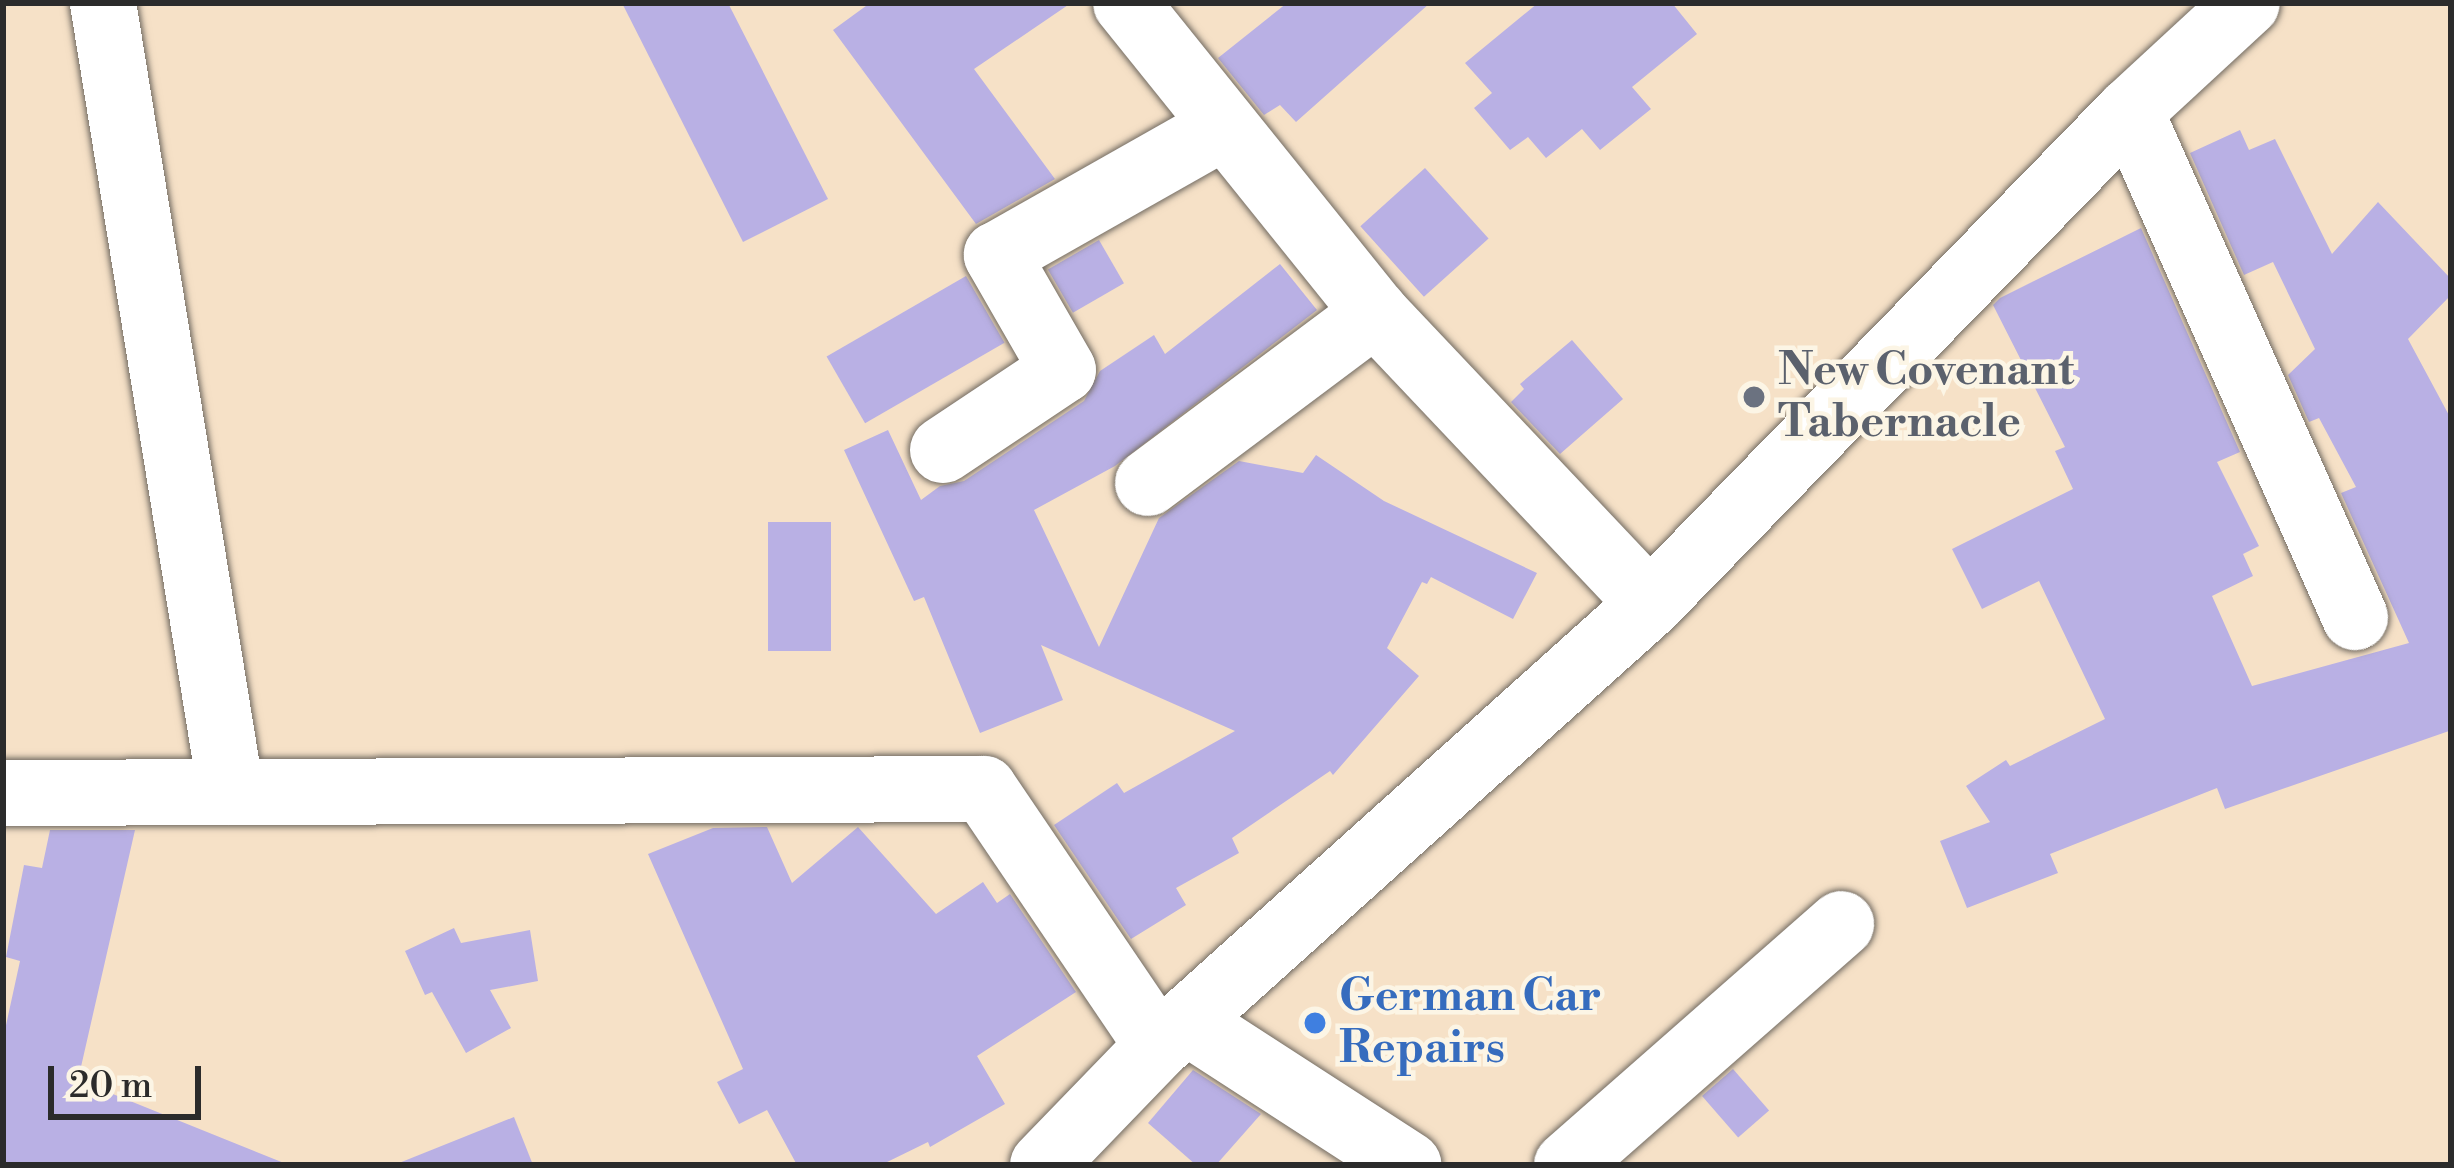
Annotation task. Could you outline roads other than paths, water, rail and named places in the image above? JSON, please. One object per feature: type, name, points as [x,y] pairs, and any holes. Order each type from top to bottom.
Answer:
[{"type":"street","points":[[104,3],[231,792]]},
{"type":"street","points":[[1126,3],[1375,313],[1650,604]]},
{"type":"street","points":[[1043,1165],[1172,1034],[1650,604],[2130,111],[2247,3]]},
{"type":"street","points":[[2130,111],[2355,617]]},
{"type":"street","points":[[943,450],[1064,370],[998,255],[1223,127]]},
{"type":"street","points":[[1148,483],[1375,313]]},
{"type":"street","points":[[3,793],[984,789],[1172,1034],[1409,1165]]},
{"type":"street","points":[[1567,1165],[1841,924]]},
{"type":"place","name":"New Covenant Tabernacle","points":[[1754,397]]},
{"type":"place","name":"German Car Repairs","points":[[1315,1023]]}]
